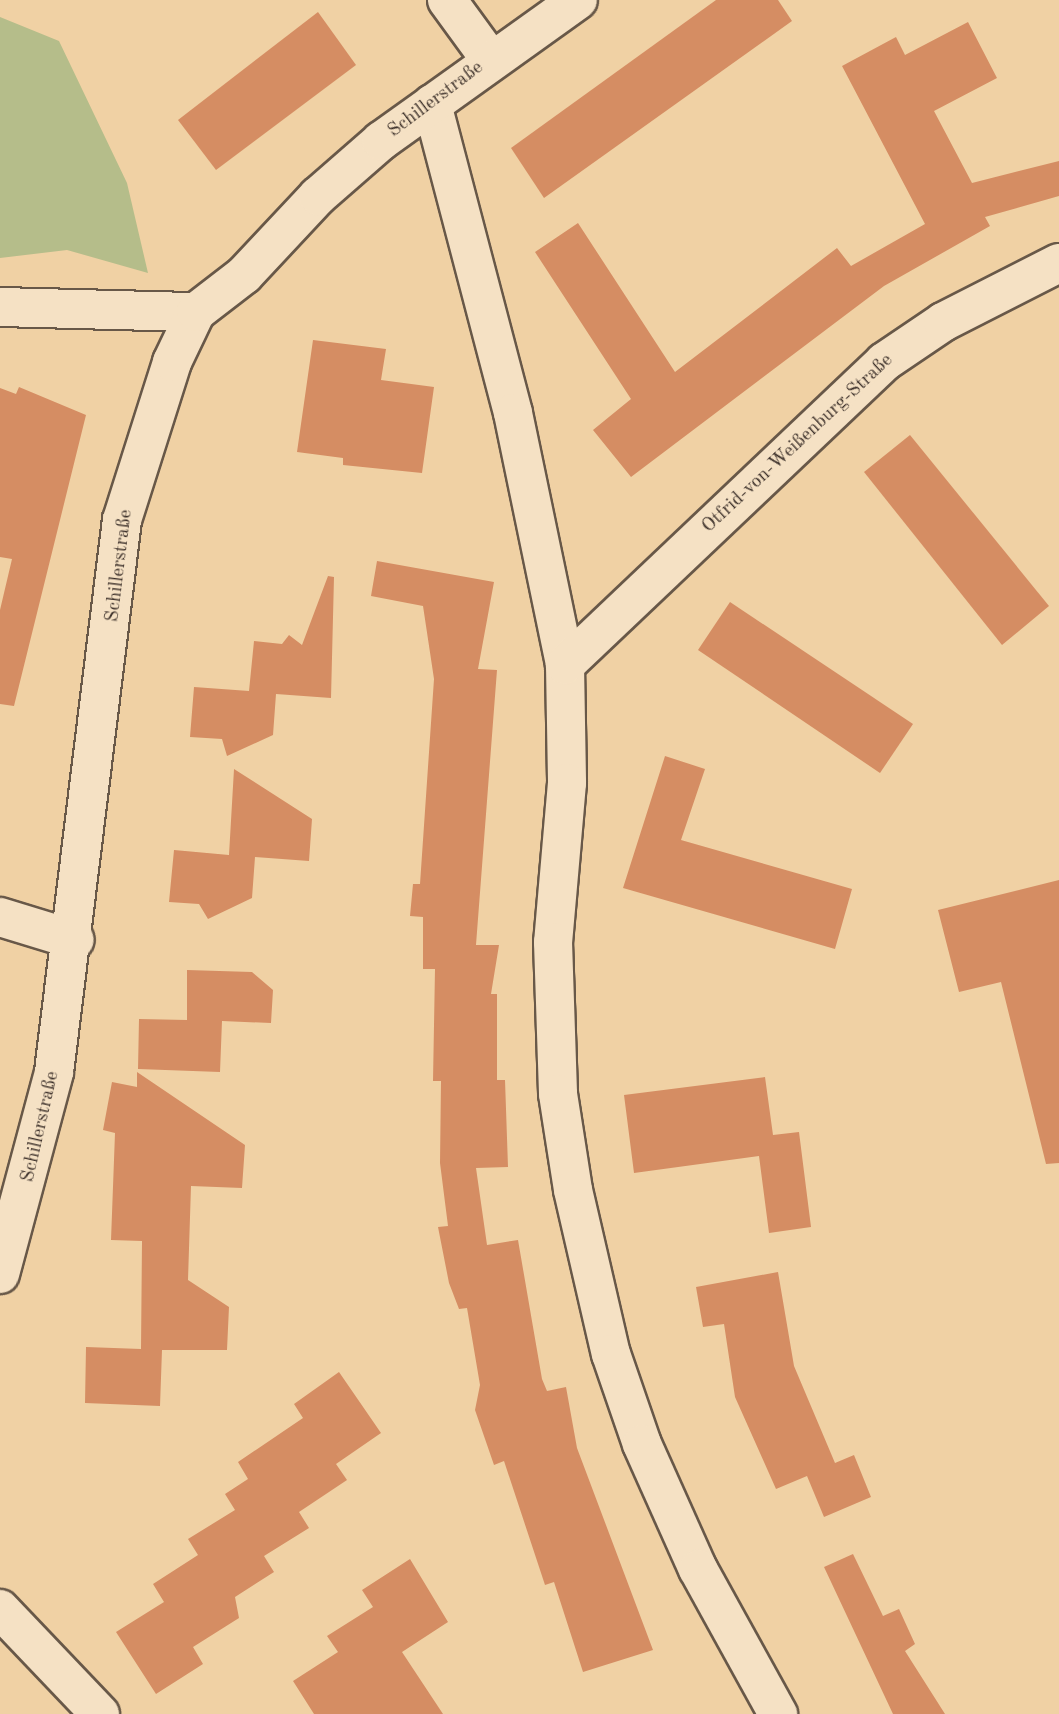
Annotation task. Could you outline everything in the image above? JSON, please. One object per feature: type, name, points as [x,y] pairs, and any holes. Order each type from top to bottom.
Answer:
[{"type":"street","points":[[447,0],[490,59]]},
{"type":"street","name":"Schillerstraße","points":[[0,1274],[43,1131],[75,940],[122,520],[172,362],[196,312],[244,275],[360,159],[490,59],[578,0]]},
{"type":"street","points":[[432,104],[513,413],[565,665],[567,783],[553,942],[558,1094],[573,1190],[611,1354],[642,1444],[698,1569],[778,1714]]},
{"type":"street","name":"Otfrid-von-Weißenburg-Straße","points":[[565,665],[884,362],[943,322],[1059,263]]},
{"type":"street","points":[[0,307],[196,312]]},
{"type":"street","points":[[0,917],[75,940]]},
{"type":"street","points":[[0,1609],[100,1714]]},
{"type":"green space","points":[[0,17],[59,41],[127,183],[148,273],[67,250],[0,258]]},
{"type":"building","points":[[716,0],[778,0],[792,21],[544,198],[511,148]]},
{"type":"building","points":[[318,12],[356,65],[216,170],[178,120]]},
{"type":"building","points":[[968,22],[997,78],[934,111],[972,183],[1059,161],[1059,196],[985,217],[990,226],[884,286],[631,477],[593,430],[631,399],[535,252],[578,223],[675,372],[837,248],[851,266],[925,224],[842,66],[896,37],[905,55]]},
{"type":"building","points":[[313,340],[386,349],[381,380],[434,387],[422,473],[343,465],[343,458],[297,452]]},
{"type":"building","points":[[19,387],[86,415],[14,706],[0,704],[0,610],[12,559],[0,557],[0,388],[16,394]]},
{"type":"building","points":[[910,435],[1049,606],[1002,645],[864,472]]},
{"type":"building","points":[[377,561],[494,582],[478,669],[497,670],[476,945],[499,945],[491,994],[497,994],[497,1080],[505,1080],[508,1167],[476,1168],[487,1245],[518,1240],[542,1379],[547,1391],[566,1387],[577,1448],[653,1650],[583,1672],[554,1582],[545,1585],[504,1461],[494,1465],[475,1410],[480,1385],[467,1308],[459,1309],[449,1283],[438,1227],[448,1226],[440,1163],[441,1081],[433,1081],[435,969],[423,969],[423,917],[410,916],[413,884],[420,884],[434,679],[423,606],[371,596]]},
{"type":"building","points":[[328,576],[334,577],[331,698],[276,694],[273,735],[227,756],[222,739],[190,737],[194,687],[249,691],[254,641],[282,644],[289,635],[302,645]]},
{"type":"building","points":[[730,602],[913,724],[880,773],[698,650]]},
{"type":"building","points":[[665,756],[705,769],[681,840],[852,889],[835,949],[623,888]]},
{"type":"building","points":[[234,769],[312,819],[309,861],[255,857],[252,898],[208,919],[199,904],[169,902],[174,850],[229,855]]},
{"type":"building","points":[[1059,880],[1059,1163],[1046,1164],[1001,982],[959,992],[938,910]]},
{"type":"building","points":[[187,970],[252,972],[273,990],[271,1023],[222,1021],[220,1072],[138,1069],[139,1019],[187,1020]]},
{"type":"building","points":[[137,1072],[245,1145],[242,1188],[191,1186],[188,1280],[229,1307],[227,1350],[162,1350],[160,1406],[85,1403],[86,1347],[141,1349],[142,1241],[111,1240],[115,1133],[103,1130],[112,1082],[137,1087]]},
{"type":"building","points":[[765,1077],[773,1135],[799,1132],[811,1227],[769,1233],[759,1156],[634,1173],[624,1095]]},
{"type":"building","points":[[778,1272],[794,1366],[835,1463],[854,1455],[871,1497],[824,1517],[807,1476],[776,1489],[735,1397],[724,1324],[703,1327],[696,1287]]},
{"type":"building","points":[[339,1372],[381,1433],[336,1464],[347,1480],[299,1512],[309,1528],[264,1556],[274,1572],[235,1597],[239,1618],[193,1647],[203,1664],[156,1694],[116,1632],[164,1602],[153,1584],[198,1555],[188,1539],[235,1510],[225,1494],[248,1479],[238,1462],[303,1418],[294,1404]]},
{"type":"building","points":[[853,1554],[883,1616],[899,1609],[915,1644],[905,1651],[945,1714],[893,1714],[824,1567]]},
{"type":"building","points":[[410,1559],[448,1622],[402,1652],[443,1714],[314,1714],[293,1681],[338,1652],[327,1636],[373,1607],[362,1590]]}]
